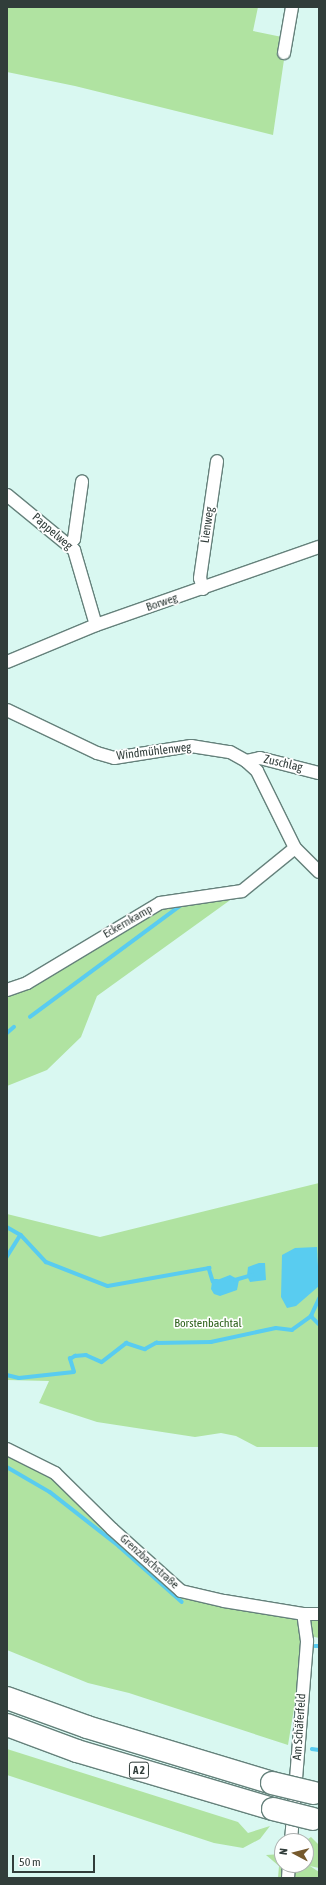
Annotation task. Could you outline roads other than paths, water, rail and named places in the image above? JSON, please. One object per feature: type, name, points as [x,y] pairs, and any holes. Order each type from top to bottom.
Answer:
[{"type":"highway","name":"A 2","points":[[7,1698],[87,1728],[272,1783],[317,1794]]},
{"type":"highway","name":"A 2","points":[[7,1725],[77,1751],[273,1809],[316,1820]]},
{"type":"street","points":[[284,52],[292,7]]},
{"type":"street","name":"Lienweg","points":[[203,589],[200,578],[217,461]]},
{"type":"street","points":[[69,545],[74,539],[82,482]]},
{"type":"street","name":"Pappelweg","points":[[7,495],[74,550],[96,625]]},
{"type":"street","name":"Borweg","points":[[7,662],[96,625],[203,589],[319,547]]},
{"type":"street","name":"Windmühlenweg","points":[[7,710],[97,753],[114,758],[191,746],[230,752],[246,761],[257,771],[295,848],[319,872]]},
{"type":"street","name":"Zuschlag","points":[[246,761],[260,758],[319,773]]},
{"type":"street","name":"Eckernkamp","points":[[7,990],[27,983],[160,903],[242,891],[295,848]]},
{"type":"street","name":"Grenzbachstraße","points":[[7,1449],[55,1472],[112,1529],[181,1591],[224,1601],[303,1614],[319,1614]]},
{"type":"street","name":"Am Schäferfeld","points":[[292,1833],[307,1641],[303,1614]]},
{"type":"water","points":[[317,1247],[319,1286],[296,1306],[287,1308],[281,1297],[282,1255],[295,1248]]},
{"type":"water","points":[[259,1263],[265,1263],[266,1280],[250,1282],[247,1276],[248,1267]]},
{"type":"water","points":[[230,1275],[239,1280],[237,1290],[220,1296],[214,1294],[211,1289],[212,1282]]},
{"type":"waterway","points":[[30,1017],[180,906]]},
{"type":"waterway","points":[[7,1033],[14,1027]]},
{"type":"waterway","points":[[7,1227],[21,1235],[7,1257]]},
{"type":"waterway","points":[[21,1235],[46,1262],[108,1286],[209,1268],[213,1281],[217,1281]]},
{"type":"waterway","points":[[235,1280],[252,1275]]},
{"type":"waterway","points":[[7,1375],[19,1378],[74,1372],[70,1359],[75,1356],[86,1355],[102,1362],[126,1343],[145,1349],[156,1343],[211,1342],[276,1328],[292,1330],[311,1316],[319,1299]]},
{"type":"waterway","points":[[311,1316],[319,1324]]},
{"type":"waterway","points":[[7,1467],[50,1492],[119,1546],[182,1602]]},
{"type":"waterway","points":[[312,1749],[319,1750]]},
{"type":"park label","name":"Borstenbachtal","points":[[208,1324]]}]
